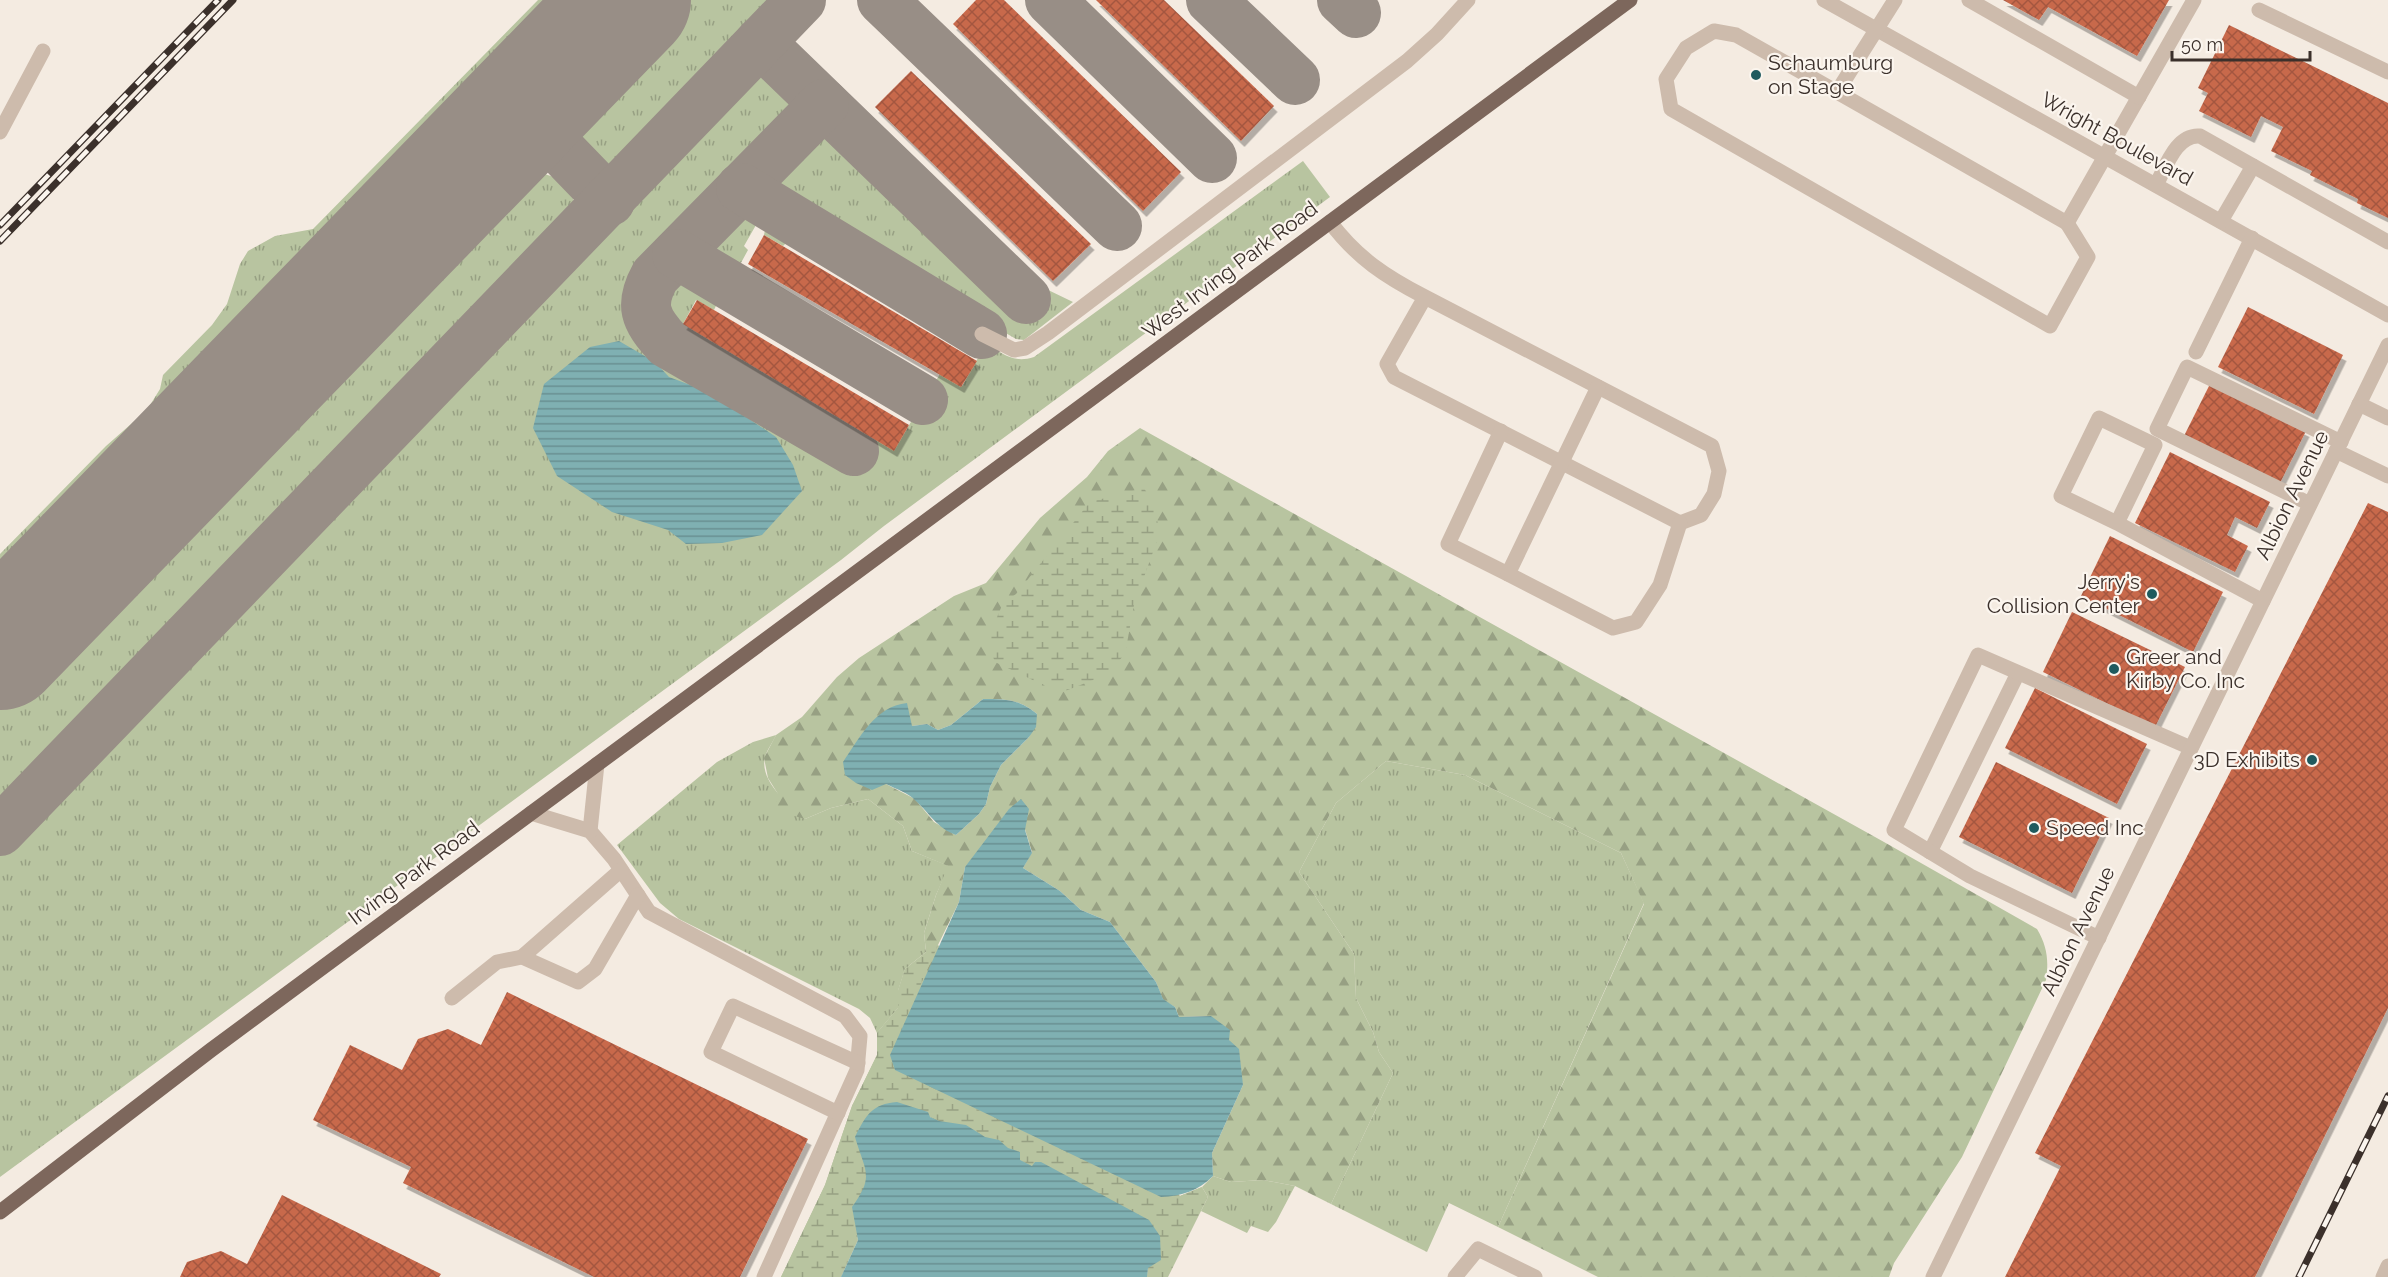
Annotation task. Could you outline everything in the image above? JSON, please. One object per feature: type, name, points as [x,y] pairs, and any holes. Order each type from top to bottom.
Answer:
[{"type":"main road","name":"West Irving Park Road","points":[[856,573],[1630,0]]},
{"type":"main road","name":"Irving Park Road","points":[[0,1212],[211,1050],[856,573]]},
{"type":"street","points":[[982,334],[1014,350],[1024,348],[1048,333],[1407,61],[1437,34],[1468,0]]},
{"type":"street","name":"Wright Boulevard","points":[[1824,0],[2388,315]]},
{"type":"street","points":[[1837,92],[1895,0]]},
{"type":"street","points":[[1969,0],[2139,97]]},
{"type":"street","points":[[2067,223],[2194,0]]},
{"type":"street","points":[[2259,10],[2388,72]]},
{"type":"street","points":[[1714,31],[1736,35],[2067,223],[2088,258],[2050,326],[1671,109],[1666,79],[1686,48],[1714,31]]},
{"type":"street","points":[[0,132],[44,51]]},
{"type":"street","points":[[2156,185],[2181,142],[2191,135],[2200,136],[2388,242]]},
{"type":"street","points":[[2221,221],[2253,166]]},
{"type":"street","points":[[1330,222],[1348,247],[1396,282],[1425,297],[1598,387],[1712,446],[1719,471],[1714,494],[1701,515],[1680,523],[1394,377],[1388,364],[1425,297]]},
{"type":"street","points":[[2196,352],[2252,238]]},
{"type":"street","name":"Albion Avenue","points":[[1933,1277],[2388,345]]},
{"type":"street","points":[[2310,504],[2157,429],[2187,367],[2388,476]]},
{"type":"street","points":[[1508,574],[1598,387]]},
{"type":"street","points":[[2359,404],[2388,418]]},
{"type":"street","points":[[2117,523],[2156,445],[2099,418],[2061,496],[2117,523],[2263,601]]},
{"type":"street","points":[[1501,431],[1448,544],[1613,628],[1636,622],[1660,585],[1680,523]]},
{"type":"street","points":[[2098,938],[1970,876],[1894,830],[1978,655],[2191,748]]},
{"type":"street","points":[[1930,852],[2018,673]]},
{"type":"street","points":[[590,831],[597,764]]},
{"type":"street","points":[[531,813],[590,831],[621,870],[649,912],[845,1016],[860,1036],[858,1070],[764,1277]]},
{"type":"street","points":[[452,998],[497,962],[522,957],[621,870]]},
{"type":"street","points":[[522,957],[578,982],[595,969],[638,895]]},
{"type":"street","points":[[838,1113],[711,1052],[733,1006],[858,1063]]},
{"type":"street","points":[[1455,1277],[1478,1249],[1535,1277]]},
{"type":"street","points":[[2383,1277],[2388,1266]]},
{"type":"green space","points":[[538,0],[569,0],[0,587],[0,554],[106,446],[147,410],[160,389],[163,375],[212,325],[227,304],[240,264],[248,251],[275,236],[313,229]]},
{"type":"green space","points":[[688,0],[780,0],[618,166],[604,167],[591,163],[584,157],[578,142],[578,125],[583,108]]},
{"type":"green space","points":[[761,77],[783,83],[793,96],[792,107],[781,126],[658,252],[640,276],[630,296],[631,313],[641,334],[709,392],[857,468],[876,440],[894,450],[940,374],[962,386],[986,344],[1014,358],[1034,357],[1303,161],[1330,197],[841,560],[0,1177],[0,851],[713,117],[748,82]]},
{"type":"green space","points":[[816,130],[830,135],[843,144],[1018,316],[1044,288],[1073,302],[1024,340],[1016,339],[769,195],[767,182],[772,171],[790,151]]},
{"type":"green space","points":[[529,172],[550,176],[566,185],[574,201],[567,222],[0,804],[0,709],[508,186]]},
{"type":"green space","points":[[739,206],[755,209],[775,219],[788,232],[788,239],[783,246],[764,235],[765,230],[756,225],[744,246],[748,250],[736,272],[724,272],[710,264],[703,248],[716,228]]},
{"type":"green space","points":[[676,272],[694,277],[722,293],[714,310],[696,300],[683,324],[690,328],[684,338],[664,325],[653,303],[661,285]]},
{"type":"green space","points":[[1140,428],[2037,929],[2046,953],[2046,980],[1962,1157],[1894,1263],[1889,1277],[1598,1277],[1498,1227],[1644,904],[1621,853],[1465,775],[1386,761],[1336,803],[1299,872],[1354,954],[1356,998],[1373,1032],[1379,1052],[1393,1073],[1331,1204],[1295,1186],[1263,1180],[1231,1182],[1213,1176],[1212,1153],[1243,1085],[1229,1040],[1211,1016],[1179,1017],[1175,1007],[1163,1000],[1156,982],[1110,922],[1081,910],[1060,891],[1023,868],[1032,852],[1023,823],[965,867],[959,902],[938,945],[1180,1196],[1202,1187],[1147,1277],[1148,1268],[913,1105],[841,1277],[781,1277],[825,1185],[852,1106],[877,1055],[877,1033],[898,1008],[898,991],[905,969],[926,952],[924,933],[948,866],[912,851],[903,826],[868,799],[831,808],[805,819],[774,810],[778,794],[768,778],[764,758],[776,735],[802,717],[837,677],[859,658],[954,596],[986,583],[1040,518],[1087,477],[1108,451]],"holes":[[[983,699],[1018,703],[1037,714],[1029,737],[1001,765],[990,787],[986,804],[979,814],[956,835],[934,822],[915,799],[886,784],[912,726],[927,724],[938,730],[951,725]]]},
{"type":"green space","points":[[1144,488],[1155,511],[1158,538],[1134,605],[1125,654],[1106,675],[1060,693],[995,662],[987,641],[1003,603],[1016,594],[1090,502]]},
{"type":"green space","points":[[776,735],[765,757],[766,775],[777,792],[805,819],[831,808],[868,799],[903,826],[912,851],[949,866],[936,895],[924,933],[926,952],[905,969],[898,991],[898,1008],[877,1033],[870,1018],[859,1009],[679,919],[660,903],[617,845],[717,762],[753,742]]},
{"type":"green space","points":[[1386,761],[1465,775],[1621,853],[1644,903],[1498,1227],[1449,1203],[1427,1252],[1331,1204],[1393,1073],[1379,1052],[1373,1032],[1356,998],[1354,954],[1299,872],[1336,803]]},
{"type":"green space","points":[[938,945],[890,1055],[895,1070],[1161,1197],[1180,1196],[1202,1187],[1208,1197],[1168,1277],[1147,1277],[1148,1268],[1032,1166],[1020,1160],[1019,1152],[1008,1148],[999,1140],[985,1137],[966,1125],[939,1121],[930,1117],[861,1158],[866,1174],[866,1184],[852,1207],[858,1240],[841,1277],[781,1277],[825,1185],[852,1106],[877,1055],[877,1033],[898,1008],[898,991],[905,969]]},
{"type":"green space","points":[[1213,1176],[1231,1182],[1263,1180],[1295,1186],[1276,1222],[1268,1232],[1251,1226],[1247,1233],[1201,1211],[1208,1197],[1202,1187]]},
{"type":"water","points":[[619,341],[655,362],[669,377],[709,392],[776,437],[793,465],[802,491],[762,535],[722,543],[686,544],[668,530],[612,512],[557,476],[533,428],[544,384],[590,347]]},
{"type":"water","points":[[983,699],[1005,700],[1024,705],[1037,714],[1036,727],[1001,765],[990,787],[986,804],[979,814],[956,835],[939,825],[906,793],[886,784],[872,790],[845,775],[843,762],[869,725],[886,710],[907,703],[912,726],[927,724],[938,730],[951,725]]},
{"type":"water","points":[[1021,799],[1029,809],[1025,830],[1032,853],[1023,868],[1060,891],[1081,910],[1110,922],[1156,982],[1163,999],[1175,1007],[1179,1017],[1211,1016],[1230,1030],[1229,1040],[1239,1049],[1243,1085],[1212,1153],[1213,1176],[1189,1192],[1161,1197],[895,1070],[890,1055],[959,902],[965,867],[1009,809]]},
{"type":"water","points":[[897,1102],[928,1112],[930,1117],[939,1121],[966,1125],[985,1137],[999,1140],[1008,1148],[1020,1152],[1020,1160],[1032,1166],[1035,1162],[1041,1162],[1149,1220],[1160,1236],[1161,1260],[1148,1268],[1147,1277],[841,1277],[858,1240],[852,1207],[866,1180],[865,1166],[855,1137],[871,1112],[881,1105]]},
{"type":"building","points":[[976,0],[1004,0],[1181,172],[1143,211],[953,24]]},
{"type":"building","points":[[1096,0],[1164,0],[1274,106],[1241,141]]},
{"type":"building","points":[[2003,0],[2169,0],[2137,56],[2048,7],[2039,20]]},
{"type":"building","points":[[2229,25],[2388,103],[2388,218],[2357,203],[2358,199],[2310,175],[2312,171],[2271,151],[2283,127],[2261,116],[2251,137],[2199,111],[2208,93],[2198,88]]},
{"type":"building","points":[[911,71],[1091,244],[1053,281],[875,107]]},
{"type":"building","points":[[764,235],[977,361],[961,387],[748,264]]},
{"type":"building","points":[[697,300],[909,425],[894,451],[683,324]]},
{"type":"building","points":[[2248,307],[2343,355],[2314,414],[2218,367]]},
{"type":"building","points":[[2210,384],[2306,431],[2280,483],[2184,436]]},
{"type":"building","points":[[2170,452],[2270,502],[2257,528],[2235,517],[2227,535],[2248,546],[2235,572],[2135,523]]},
{"type":"building","name":"3D Exhibits","points":[[2368,503],[2388,512],[2388,1008],[2255,1277],[2005,1277],[2061,1166],[2035,1153]]},
{"type":"building","name":"Jerry's Collision Center","points":[[2110,536],[2223,592],[2193,652],[2081,596]]},
{"type":"building","name":"Greer and Kirby Co. Inc","points":[[2072,612],[2185,667],[2155,727],[2043,672]]},
{"type":"building","points":[[2035,688],[2147,744],[2117,804],[2005,748]]},
{"type":"building","name":"Speed Inc","points":[[1996,762],[2109,818],[2072,893],[1959,837]]},
{"type":"building","points":[[507,992],[808,1139],[740,1277],[594,1277],[403,1183],[411,1167],[313,1120],[350,1045],[402,1070],[418,1039],[448,1029],[481,1045]]},
{"type":"building","points":[[282,1195],[441,1274],[439,1277],[180,1277],[187,1262],[221,1251],[247,1264]]},
{"type":"taxiway","points":[[0,831],[801,0]]},
{"type":"taxiway","points":[[882,0],[1117,226]]},
{"type":"taxiway","points":[[1050,0],[1212,158]]},
{"type":"taxiway","points":[[1211,0],[1295,80]]},
{"type":"taxiway","points":[[1342,0],[1356,13]]},
{"type":"taxiway","points":[[760,42],[1026,299]]},
{"type":"taxiway","points":[[824,104],[655,276],[647,295],[646,304],[649,319],[667,343],[854,451]]},
{"type":"taxiway","points":[[522,110],[610,201]]},
{"type":"taxiway","points":[[741,188],[982,334]]},
{"type":"taxiway","points":[[677,254],[923,400]]},
{"type":"runway","points":[[0,648],[629,0]]},
{"type":"railway","points":[[0,225],[218,0]]},
{"type":"railway","points":[[0,241],[233,0]]},
{"type":"railway","points":[[2299,1277],[2388,1096]]},
{"type":"place","name":"Schaumburg on Stage","points":[[1756,75]]},
{"type":"place","name":"Jerry's Collision Center","points":[[2152,594]]},
{"type":"place","name":"Greer and Kirby Co. Inc","points":[[2114,669]]},
{"type":"place","name":"3D Exhibits","points":[[2312,760]]},
{"type":"place","name":"Speed Inc","points":[[2034,828]]}]
